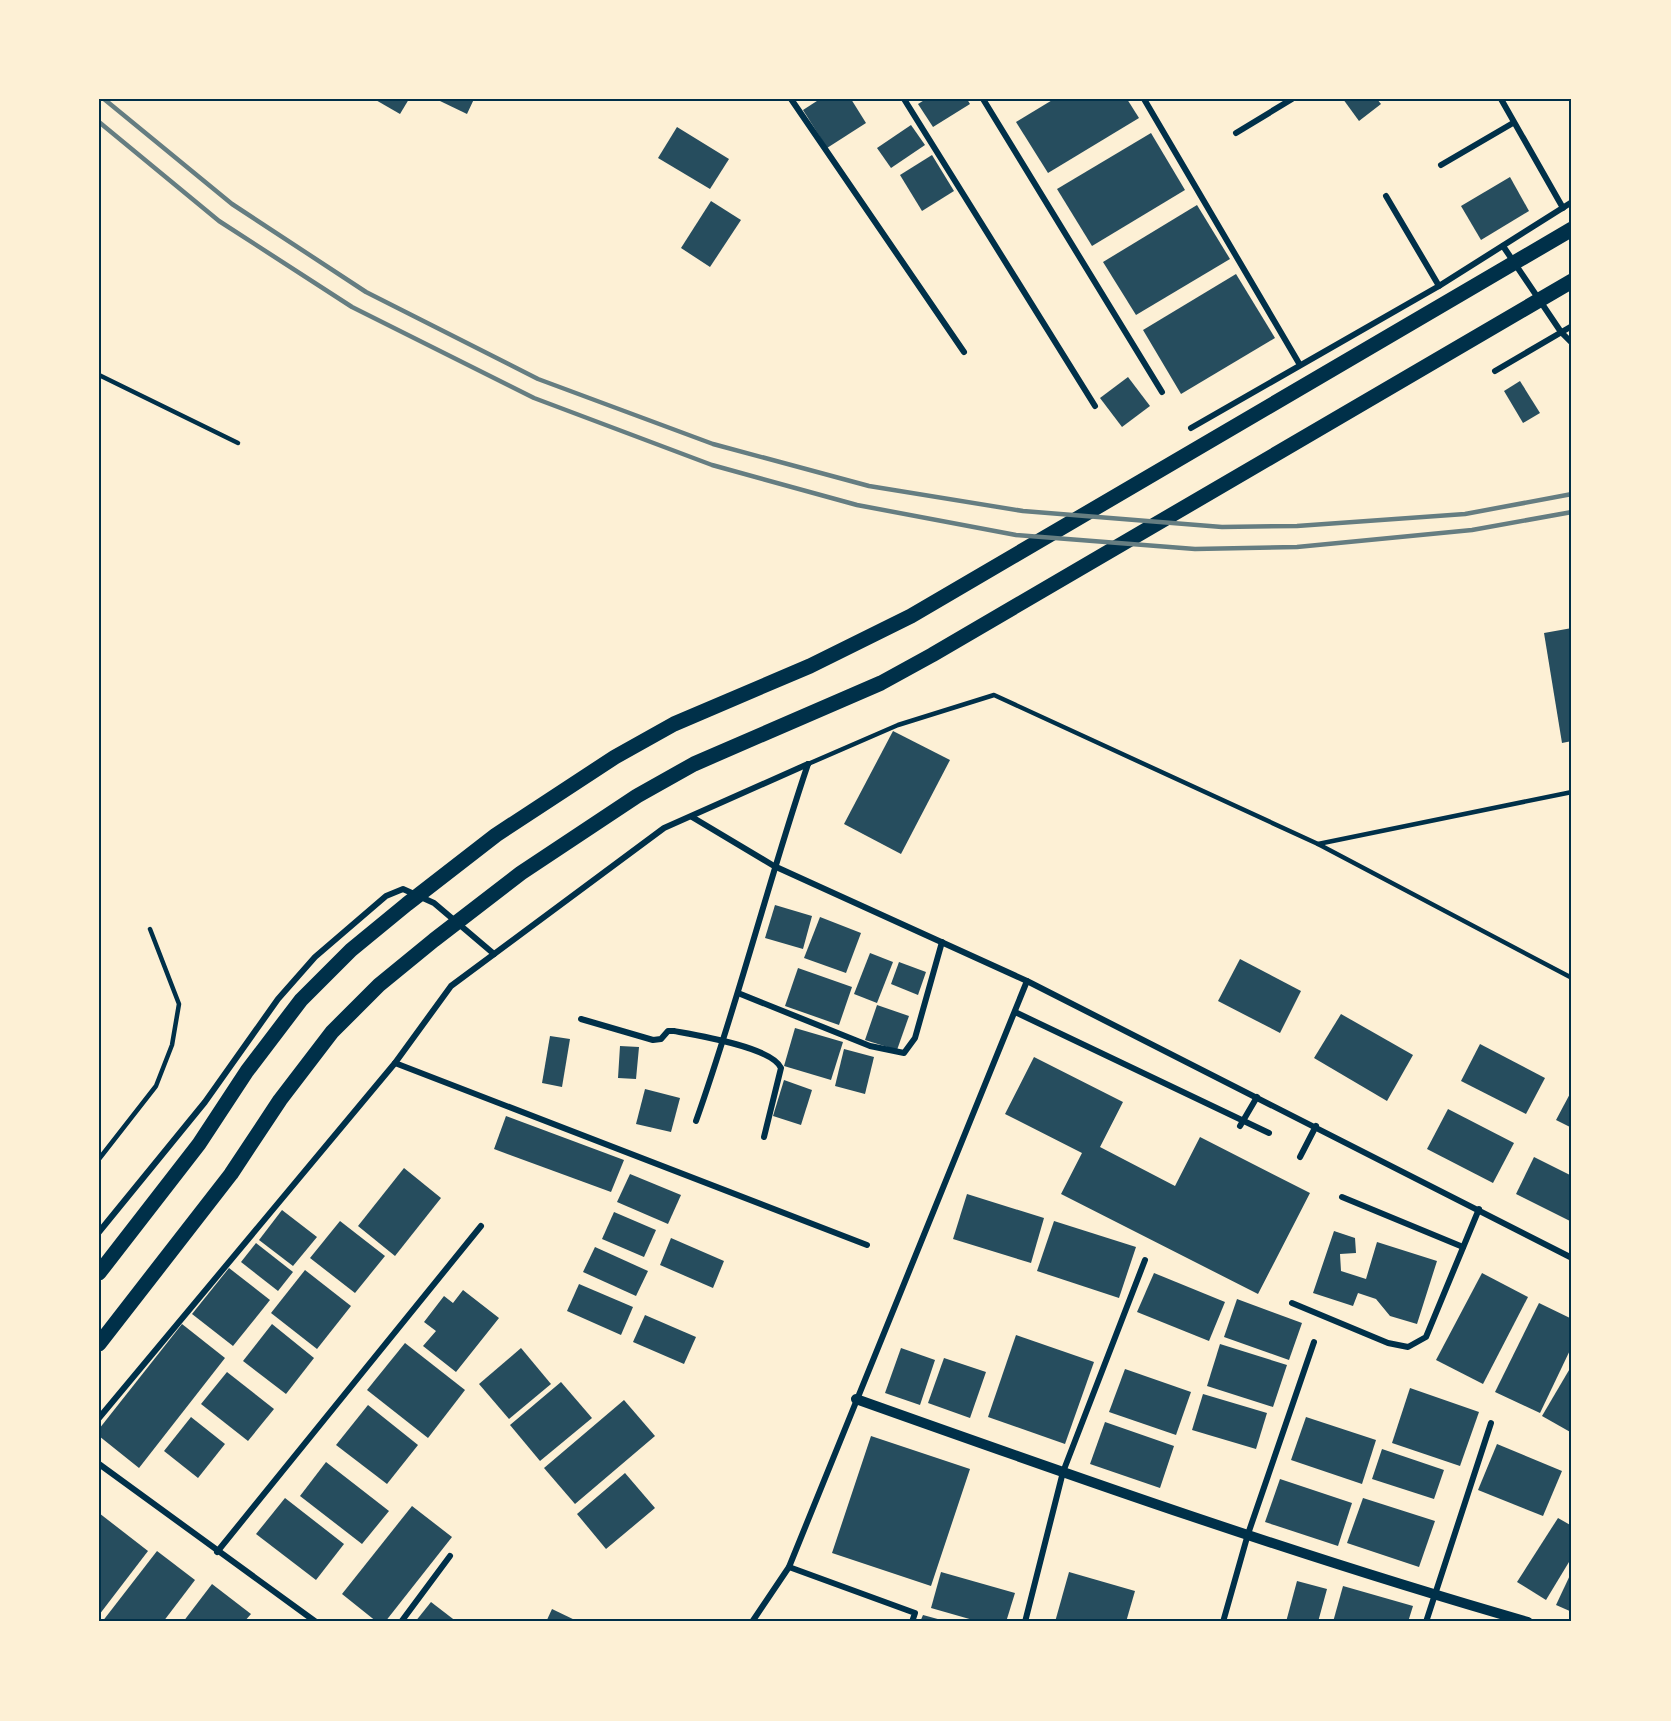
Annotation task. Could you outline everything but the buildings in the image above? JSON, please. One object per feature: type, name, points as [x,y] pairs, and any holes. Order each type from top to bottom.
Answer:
[{"type":"main road","points":[[99,1273],[199,1144],[248,1071],[301,1000],[359,944],[496,835],[615,757],[674,724],[820,662],[911,616],[1572,229]]},
{"type":"main road","points":[[99,1344],[231,1173],[280,1100],[332,1032],[379,985],[521,873],[637,796],[694,764],[881,683],[932,655],[1572,281]]},
{"type":"street","points":[[791,99],[964,352]]},
{"type":"street","points":[[904,99],[1095,406]]},
{"type":"street","points":[[983,99],[1162,392]]},
{"type":"street","points":[[1144,99],[1300,365]]},
{"type":"street","points":[[1236,133],[1292,99]]},
{"type":"street","points":[[1501,99],[1563,207]]},
{"type":"street","points":[[1440,165],[1513,123]]},
{"type":"street","points":[[1386,196],[1439,286]]},
{"type":"street","points":[[1191,428],[1439,286],[1572,202]]},
{"type":"street","points":[[1503,246],[1561,332],[1572,343]]},
{"type":"street","points":[[1495,371],[1572,326]]},
{"type":"street","points":[[99,1419],[395,1063],[451,986],[664,828],[808,764]]},
{"type":"street","points":[[696,1121],[724,1041],[774,866],[808,764]]},
{"type":"street","points":[[692,817],[774,866],[1027,981],[1572,1258]]},
{"type":"street","points":[[99,1232],[205,1102],[278,999],[315,957],[386,896],[403,889],[434,903],[494,954]]},
{"type":"street","points":[[738,993],[870,1046],[904,1053],[915,1038],[942,942]]},
{"type":"street","points":[[752,1622],[789,1567],[1027,981]]},
{"type":"street","points":[[1015,1012],[1242,1124],[1269,1133]]},
{"type":"street","points":[[581,1019],[653,1040],[661,1039],[668,1030],[674,1030],[724,1041],[773,1059],[781,1068],[764,1137]]},
{"type":"street","points":[[395,1063],[867,1245]]},
{"type":"street","points":[[1242,1124],[1257,1097]]},
{"type":"street","points":[[1300,1157],[1316,1126]]},
{"type":"street","points":[[1342,1197],[1463,1247]]},
{"type":"street","points":[[1292,1303],[1388,1343],[1408,1347],[1426,1337],[1479,1209]]},
{"type":"street","points":[[217,1552],[481,1226]]},
{"type":"street","points":[[1024,1622],[1063,1472],[1145,1260]]},
{"type":"street","points":[[1223,1622],[1248,1534],[1314,1342]]},
{"type":"street","points":[[856,1399],[1248,1534],[1433,1595],[1528,1622]]},
{"type":"street","points":[[1426,1622],[1491,1423]]},
{"type":"street","points":[[99,1464],[316,1622]]},
{"type":"street","points":[[401,1622],[450,1556]]},
{"type":"street","points":[[789,1567],[915,1613],[912,1622]]},
{"type":"lane","points":[[99,375],[238,443]]},
{"type":"lane","points":[[808,764],[898,725],[994,695],[1318,844],[1572,978]]},
{"type":"lane","points":[[1318,844],[1572,792]]},
{"type":"lane","points":[[99,1160],[156,1086],[172,1045],[179,1004],[150,929]]},
{"type":"railway","points":[[104,99],[232,204],[366,292],[538,379],[713,444],[869,486],[1023,511],[1222,527],[1297,526],[1465,514],[1572,494]]},
{"type":"railway","points":[[99,122],[219,221],[352,307],[534,398],[712,465],[857,505],[1016,535],[1195,549],[1297,547],[1472,530],[1572,512]]}]
